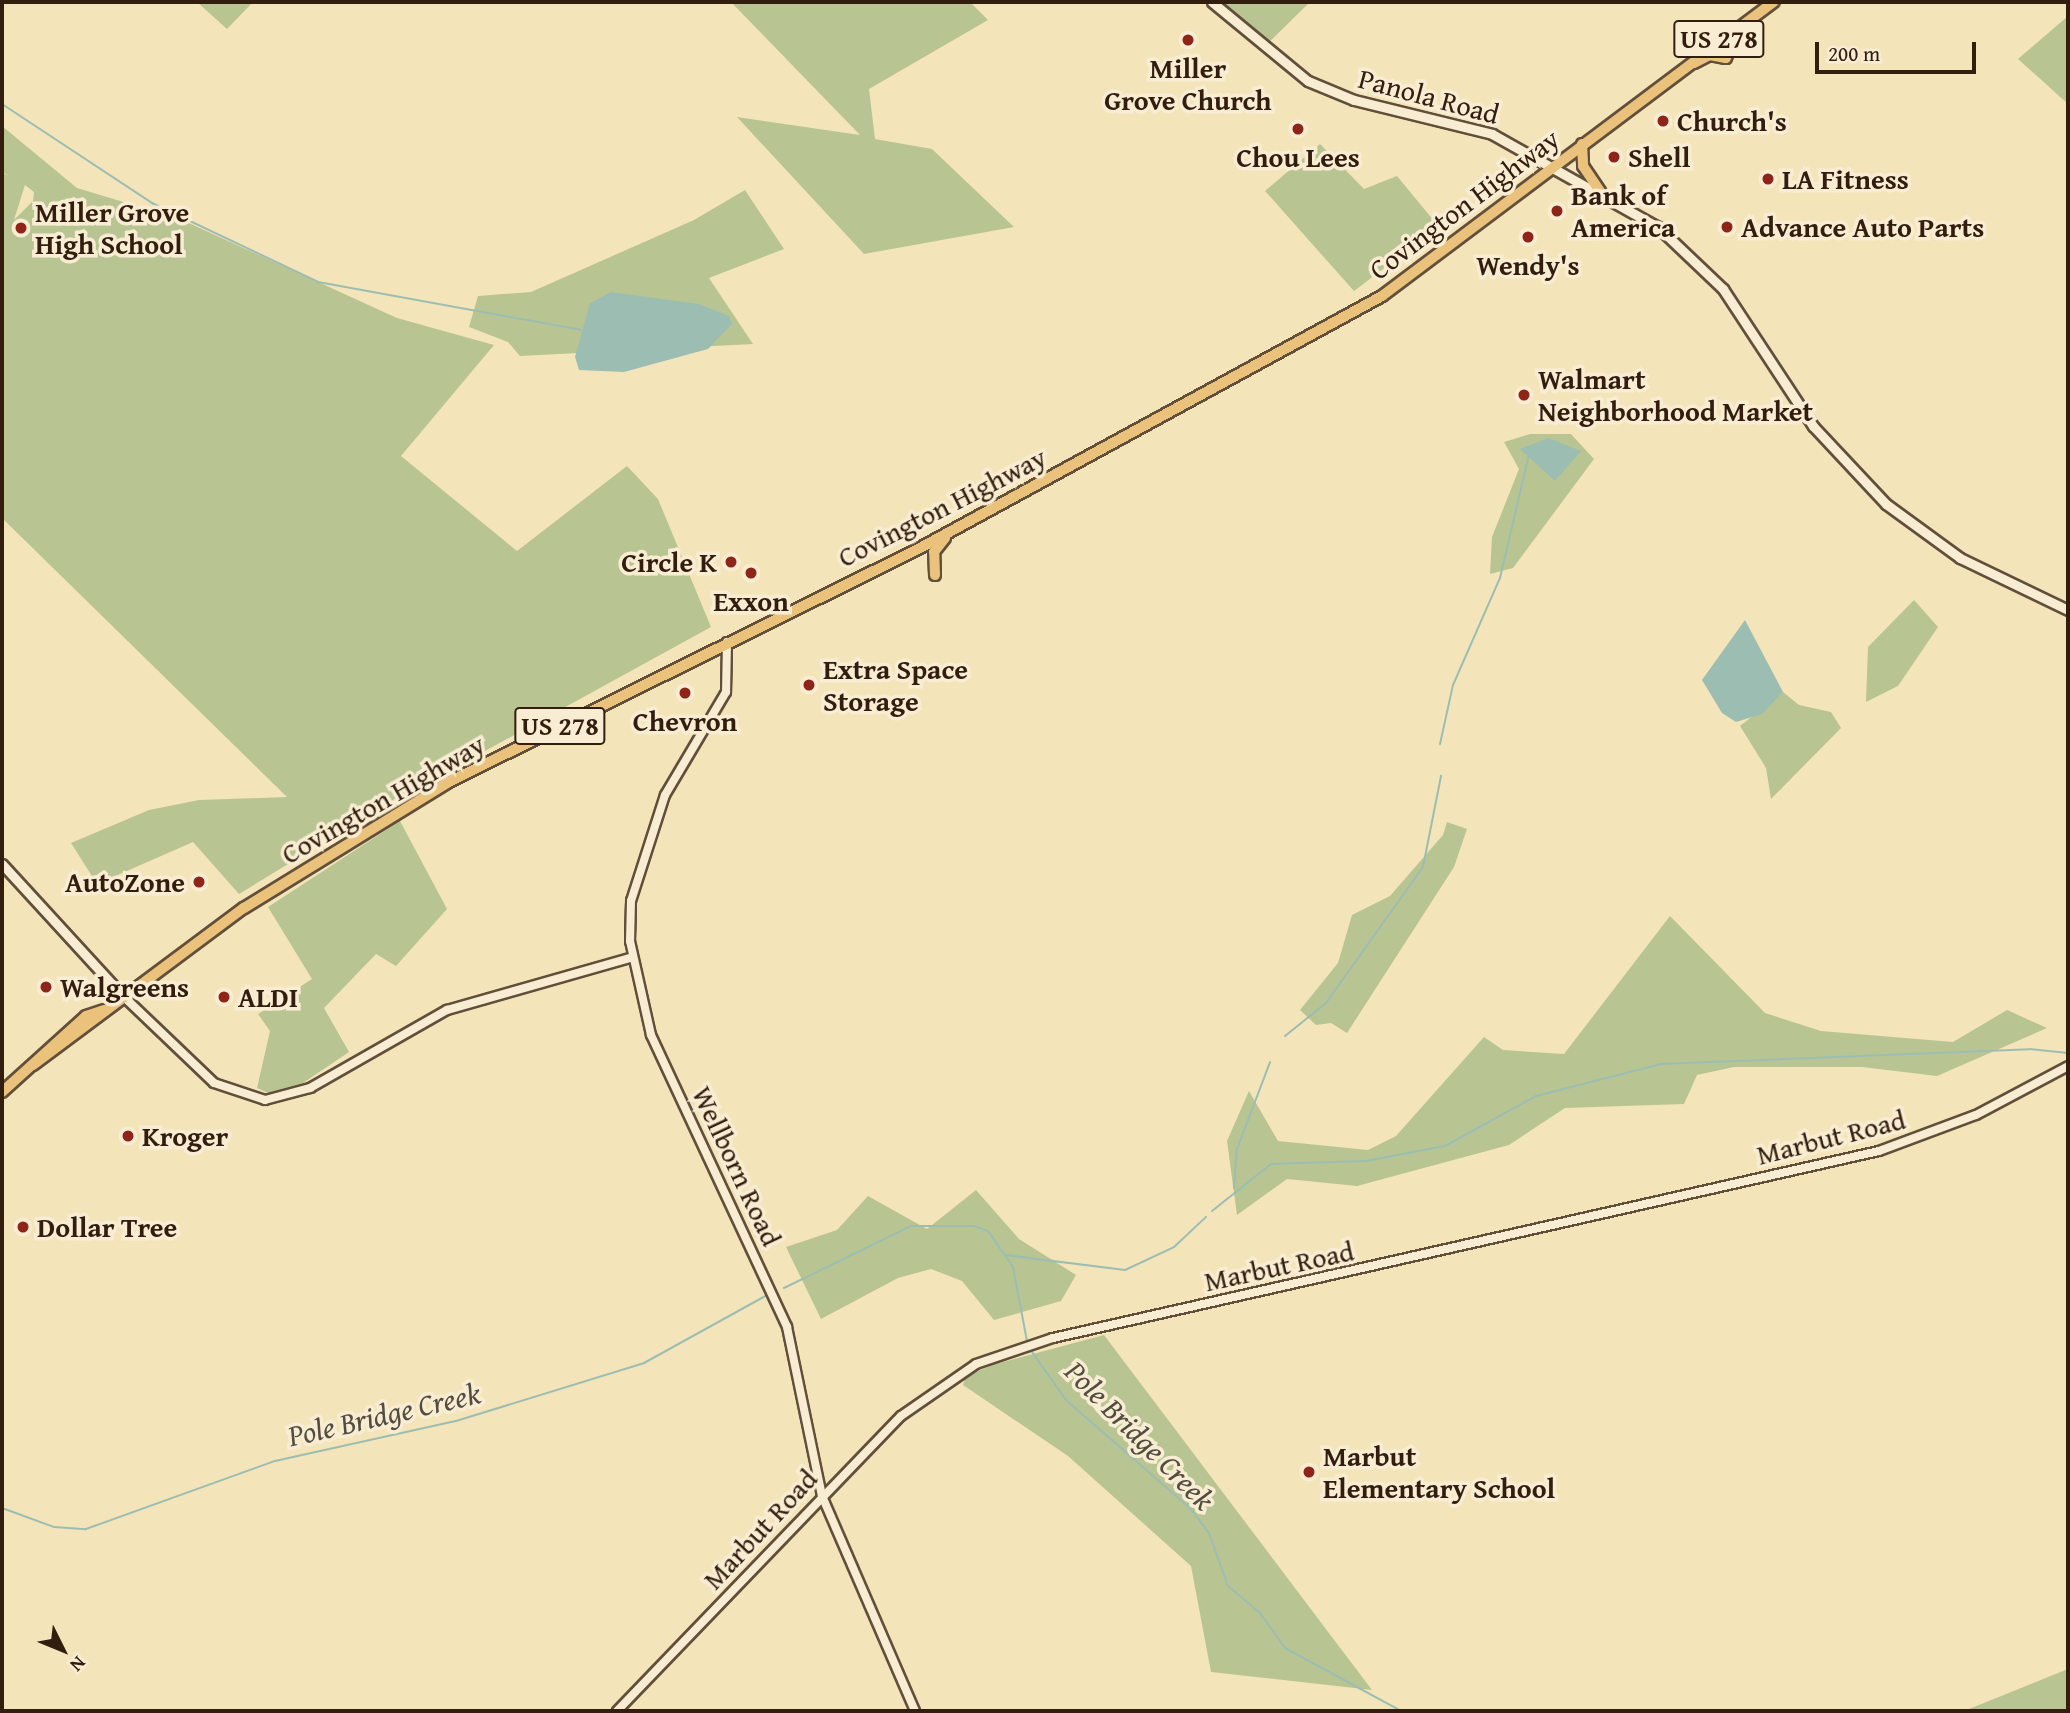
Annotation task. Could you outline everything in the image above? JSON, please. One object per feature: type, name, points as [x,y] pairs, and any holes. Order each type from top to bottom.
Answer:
[{"type":"main road","name":"Panola Road","points":[[1212,2],[1308,81],[1354,100],[1462,123],[1601,193],[1671,238],[1723,289],[1813,426],[1886,504],[1960,558],[2068,610]]},
{"type":"main road","name":"Covington Highway","points":[[2,1092],[121,995],[244,908],[447,783],[950,532],[1382,296],[1553,167],[1687,61],[1774,2]]},
{"type":"main road","points":[[1687,61],[1726,58],[1742,23]]},
{"type":"main road","points":[[1582,144],[1583,166],[1601,193]]},
{"type":"main road","points":[[935,575],[934,552],[950,532]]},
{"type":"main road","points":[[2,864],[121,995]]},
{"type":"street","name":"Wellborn Road","points":[[727,642],[722,702],[676,772],[639,870],[630,917],[633,957],[651,1035],[787,1327],[822,1496],[915,1711]]},
{"type":"street","points":[[121,995],[214,1083],[265,1100],[310,1088],[447,1010],[633,957]]},
{"type":"street","name":"Marbut Road","points":[[617,1711],[901,1416],[976,1364],[1010,1349],[1879,1151],[1976,1115],[2068,1066]]},
{"type":"street","points":[[817,1477],[834,1484]]},
{"type":"green space","points":[[197,2],[253,2],[227,29]]},
{"type":"green space","points":[[731,2],[970,2],[988,20],[869,89],[875,139],[932,149],[1014,227],[864,254],[737,117],[860,135]]},
{"type":"green space","points":[[1211,2],[1310,2],[1260,51]]},
{"type":"green space","points":[[2068,16],[2068,104],[2018,59]]},
{"type":"green space","points":[[2,126],[77,188],[180,219],[397,318],[494,345],[401,456],[517,551],[627,466],[658,499],[711,627],[372,813],[239,894],[193,842],[97,884],[71,843],[149,810],[199,800],[287,797],[2,518],[2,173],[9,176],[2,172]],"holes":[[[25,185],[34,192],[33,201],[14,220]]]},
{"type":"green space","points":[[1320,144],[1364,189],[1397,176],[1439,227],[1354,291],[1265,191]]},
{"type":"green space","points":[[745,190],[784,249],[709,278],[753,344],[520,356],[508,342],[469,327],[478,296],[531,292],[694,220]]},
{"type":"green space","points":[[1530,434],[1571,434],[1594,459],[1513,568],[1490,574],[1492,537],[1519,469],[1504,442]]},
{"type":"green space","points":[[1914,600],[1938,627],[1898,686],[1866,702],[1868,647]]},
{"type":"green space","points":[[1783,692],[1799,705],[1831,712],[1841,728],[1771,799],[1766,768],[1740,726]]},
{"type":"green space","points":[[400,821],[447,909],[396,966],[376,954],[324,1008],[349,1052],[303,1083],[268,1093],[257,1088],[270,1031],[258,1014],[312,979],[268,907]]},
{"type":"green space","points":[[1447,822],[1467,829],[1454,867],[1347,1033],[1331,1023],[1316,1025],[1300,1010],[1338,963],[1352,915],[1390,896],[1443,835]]},
{"type":"green space","points":[[1670,916],[1765,1013],[1821,1031],[1953,1042],[2007,1010],[2047,1028],[1937,1076],[1862,1067],[1734,1067],[1697,1075],[1684,1104],[1565,1108],[1509,1145],[1357,1186],[1287,1179],[1237,1215],[1227,1141],[1249,1091],[1278,1141],[1368,1150],[1396,1136],[1484,1037],[1503,1050],[1564,1054]]},
{"type":"green space","points":[[976,1190],[1019,1239],[1076,1275],[1061,1301],[994,1320],[962,1281],[931,1269],[898,1278],[821,1319],[786,1247],[837,1230],[868,1196],[927,1229]]},
{"type":"green space","points":[[1104,1335],[1372,1690],[1211,1672],[1191,1566],[1068,1456],[963,1385],[966,1376],[995,1364]]},
{"type":"green space","points":[[2068,1669],[2068,1711],[1964,1711]]},
{"type":"water","points":[[611,292],[699,304],[729,316],[732,324],[708,349],[624,372],[579,370],[575,357],[590,303]]},
{"type":"water","points":[[1548,438],[1581,451],[1555,481],[1520,449]]},
{"type":"water","points":[[1745,620],[1783,692],[1762,714],[1736,722],[1722,713],[1702,680]]},
{"type":"waterway","points":[[2,104],[152,203],[318,282],[581,330]]},
{"type":"waterway","points":[[1440,744],[1453,685],[1500,578],[1529,454]]},
{"type":"waterway","points":[[1285,1036],[1326,1003],[1423,867],[1441,776]]},
{"type":"waterway","points":[[1212,1211],[1271,1164],[1366,1161],[1445,1146],[1536,1096],[1661,1064],[2030,1049],[2068,1053]]},
{"type":"waterway","points":[[1234,1188],[1237,1149],[1270,1062]]},
{"type":"waterway","points":[[1005,1255],[1125,1270],[1174,1247],[1206,1217]]},
{"type":"waterway","name":"Pole Bridge Creek","points":[[784,1288],[911,1226],[974,1226],[988,1231],[1013,1267],[1027,1341]]},
{"type":"waterway","name":"Pole Bridge Creek","points":[[2,1508],[54,1527],[86,1529],[275,1461],[456,1421],[644,1363],[767,1295]]},
{"type":"waterway","name":"Pole Bridge Creek","points":[[1030,1349],[1066,1400],[1190,1508],[1209,1533],[1228,1586],[1260,1613],[1285,1648],[1401,1711]]},
{"type":"place","name":"Miller Grove Church","points":[[1188,40]]},
{"type":"place","name":"Church's","points":[[1663,121]]},
{"type":"place","name":"Chou Lees","points":[[1298,129]]},
{"type":"place","name":"Shell","points":[[1614,157]]},
{"type":"place","name":"LA Fitness","points":[[1768,179]]},
{"type":"place","name":"Bank of America","points":[[1557,211]]},
{"type":"place","name":"Advance Auto Parts","points":[[1727,227]]},
{"type":"place","name":"Miller Grove High School","points":[[21,228]]},
{"type":"place","name":"Wendy's","points":[[1528,237]]},
{"type":"place","name":"Walmart Neighborhood Market","points":[[1524,395]]},
{"type":"place","name":"Circle K","points":[[731,562]]},
{"type":"place","name":"Exxon","points":[[751,573]]},
{"type":"place","name":"Extra Space Storage","points":[[809,685]]},
{"type":"place","name":"Chevron","points":[[685,693]]},
{"type":"place","name":"AutoZone","points":[[199,882]]},
{"type":"place","name":"Walgreens","points":[[46,987]]},
{"type":"place","name":"ALDI","points":[[224,997]]},
{"type":"place","name":"Kroger","points":[[128,1136]]},
{"type":"place","name":"Dollar Tree","points":[[23,1227]]},
{"type":"place","name":"Marbut Elementary School","points":[[1309,1472]]}]
